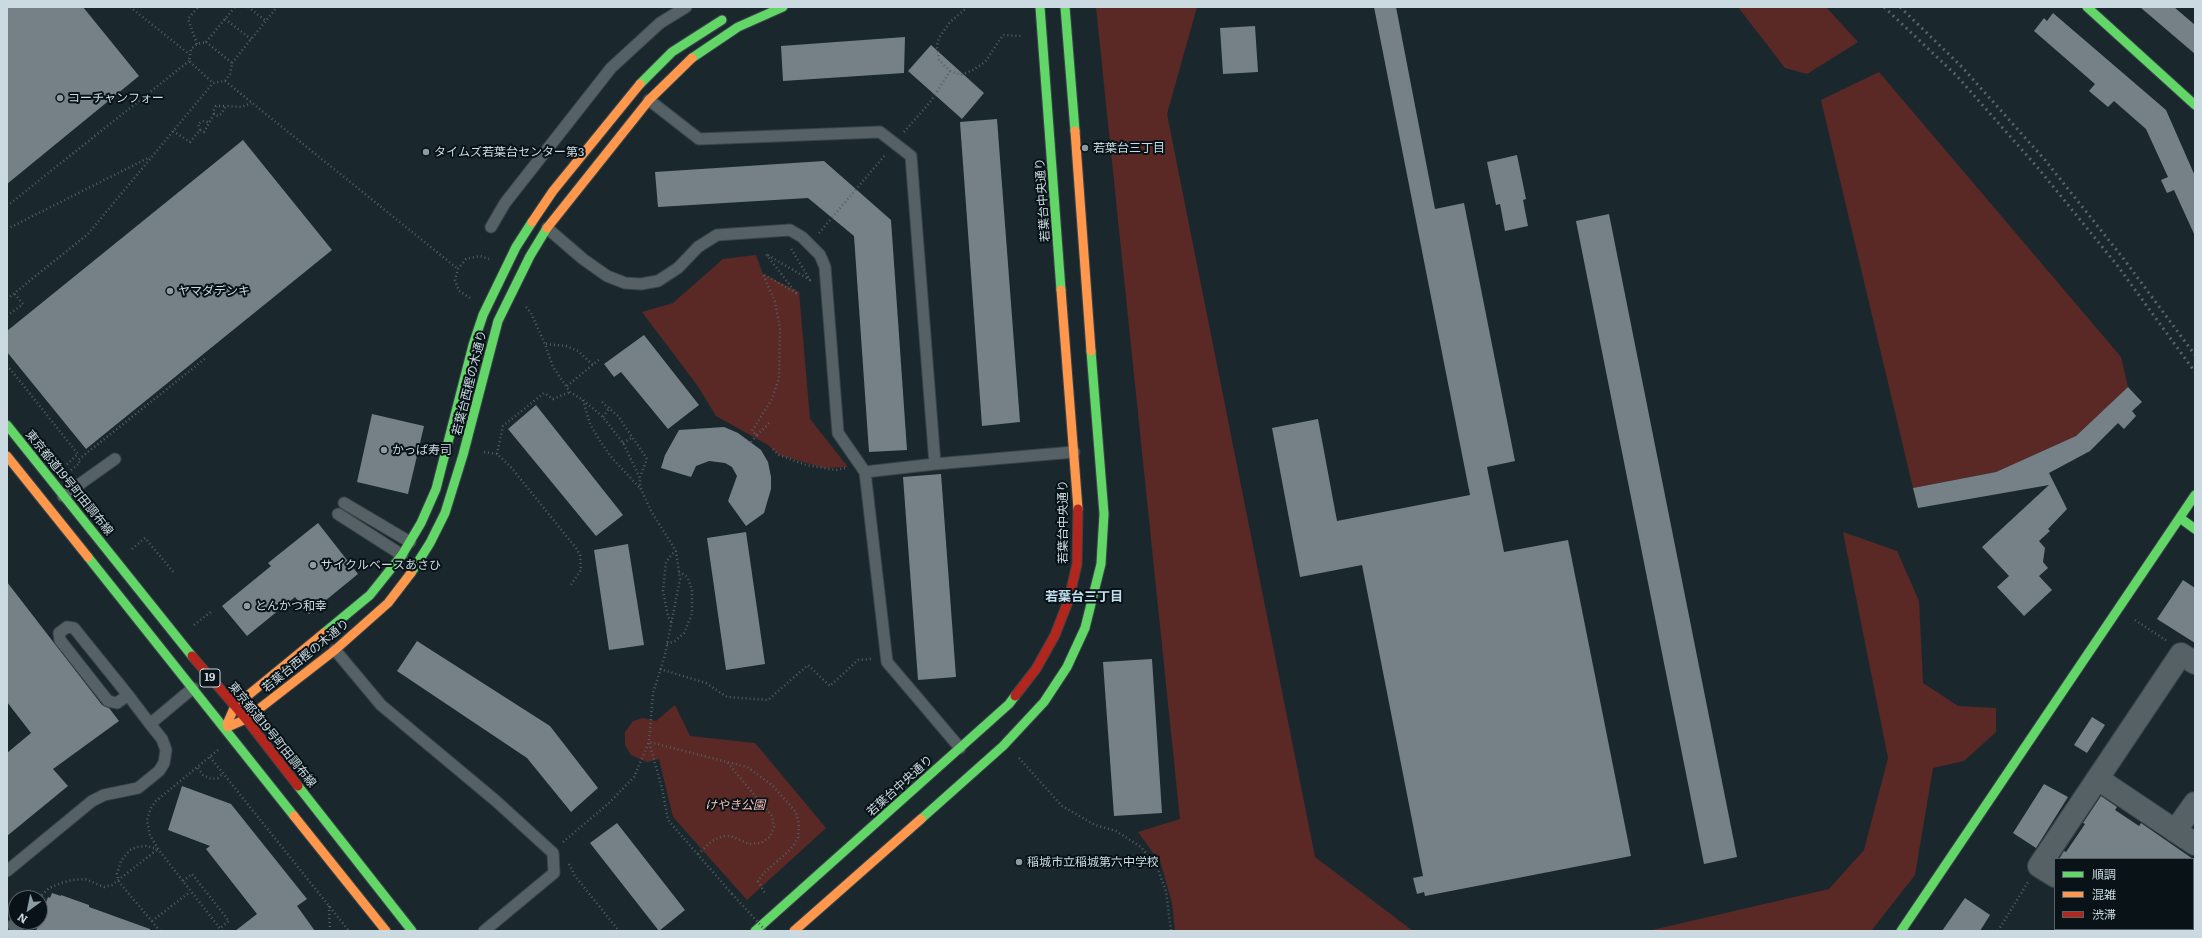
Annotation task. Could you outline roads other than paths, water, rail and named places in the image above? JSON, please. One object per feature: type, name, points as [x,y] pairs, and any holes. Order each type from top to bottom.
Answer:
[{"type":"street","name":"若葉台西樫の木通り","points":[[225,728],[246,719],[335,650],[388,603],[410,575],[430,543],[445,513],[463,456],[498,321],[512,290],[547,228],[649,100],[689,60],[712,43],[738,27],[783,7]]},
{"type":"street","name":"若葉台中央通り","points":[[755,931],[1009,704],[1036,669],[1056,635],[1069,600],[1077,564],[1078,514],[1040,7]]},
{"type":"street","points":[[794,931],[1003,746],[1048,696],[1067,666],[1085,628],[1101,564],[1104,514],[1065,7]]},
{"type":"street","points":[[2087,7],[2195,106]]},
{"type":"street","name":"若葉台西樫の木通り","points":[[225,728],[235,706],[370,595],[402,555],[421,523],[436,488],[472,345],[482,315],[516,247],[553,191],[635,89],[672,52],[729,15]]},
{"type":"street","name":"東京都道19号町田調布線","points":[[7,425],[219,689],[246,719],[412,931]]},
{"type":"street","name":"19","points":[[7,456],[386,931]]},
{"type":"street","points":[[1901,931],[2195,494]]},
{"type":"street","points":[[2180,518],[2195,529]]},
{"type":"street","points":[[2054,858],[2098,780],[2188,659]]},
{"type":"street","points":[[2098,780],[2195,844]]},
{"type":"street","points":[[2175,831],[2195,802]]},
{"type":"street","points":[[2047,871],[2054,859]]},
{"type":"lane","points":[[491,227],[505,203],[611,68],[660,23],[686,7]]},
{"type":"lane","points":[[649,100],[699,140],[880,132],[911,156],[935,464]]},
{"type":"lane","points":[[547,228],[583,259],[607,276],[625,283],[641,284],[658,281],[668,275],[698,247],[716,235],[790,230],[802,237],[820,255],[825,266],[838,433],[865,472],[887,662],[960,748]]},
{"type":"lane","points":[[865,472],[935,464],[1074,452]]},
{"type":"lane","points":[[63,496],[114,459]]},
{"type":"lane","points":[[344,503],[410,542]]},
{"type":"lane","points":[[338,514],[402,555]]},
{"type":"lane","points":[[7,871],[92,801],[104,795],[138,788],[159,771],[164,763],[166,750],[162,739],[128,695],[74,628],[67,627],[59,633],[60,640],[108,701],[117,703],[128,695]]},
{"type":"lane","points":[[335,650],[381,705],[496,801],[552,853],[554,872],[484,931]]},
{"type":"lane","points":[[150,724],[193,688]]},
{"type":"railway","points":[[1884,7],[1956,75],[2038,168],[2117,265],[2195,372]]},
{"type":"railway","points":[[1900,7],[1962,67],[2045,160],[2123,258],[2195,355]]},
{"type":"place","name":"コーチャンフォー","points":[[60,98]]},
{"type":"place","name":"若葉台三丁目","points":[[1085,148]]},
{"type":"place","name":"タイムズ若葉台センター第3","points":[[426,152]]},
{"type":"place","name":"ヤマダデンキ","points":[[170,291]]},
{"type":"place","name":"かっぱ寿司","points":[[384,450]]},
{"type":"place","name":"サイクルベースあさひ","points":[[313,565]]},
{"type":"place","name":"とんかつ和幸","points":[[247,606]]},
{"type":"place","name":"稲城市立稲城第六中学校","points":[[1019,862]]},
{"type":"district","name":"若葉台三丁目","points":[[1084,597]]},
{"type":"park label","name":"けやき公園","points":[[735,805]]}]
